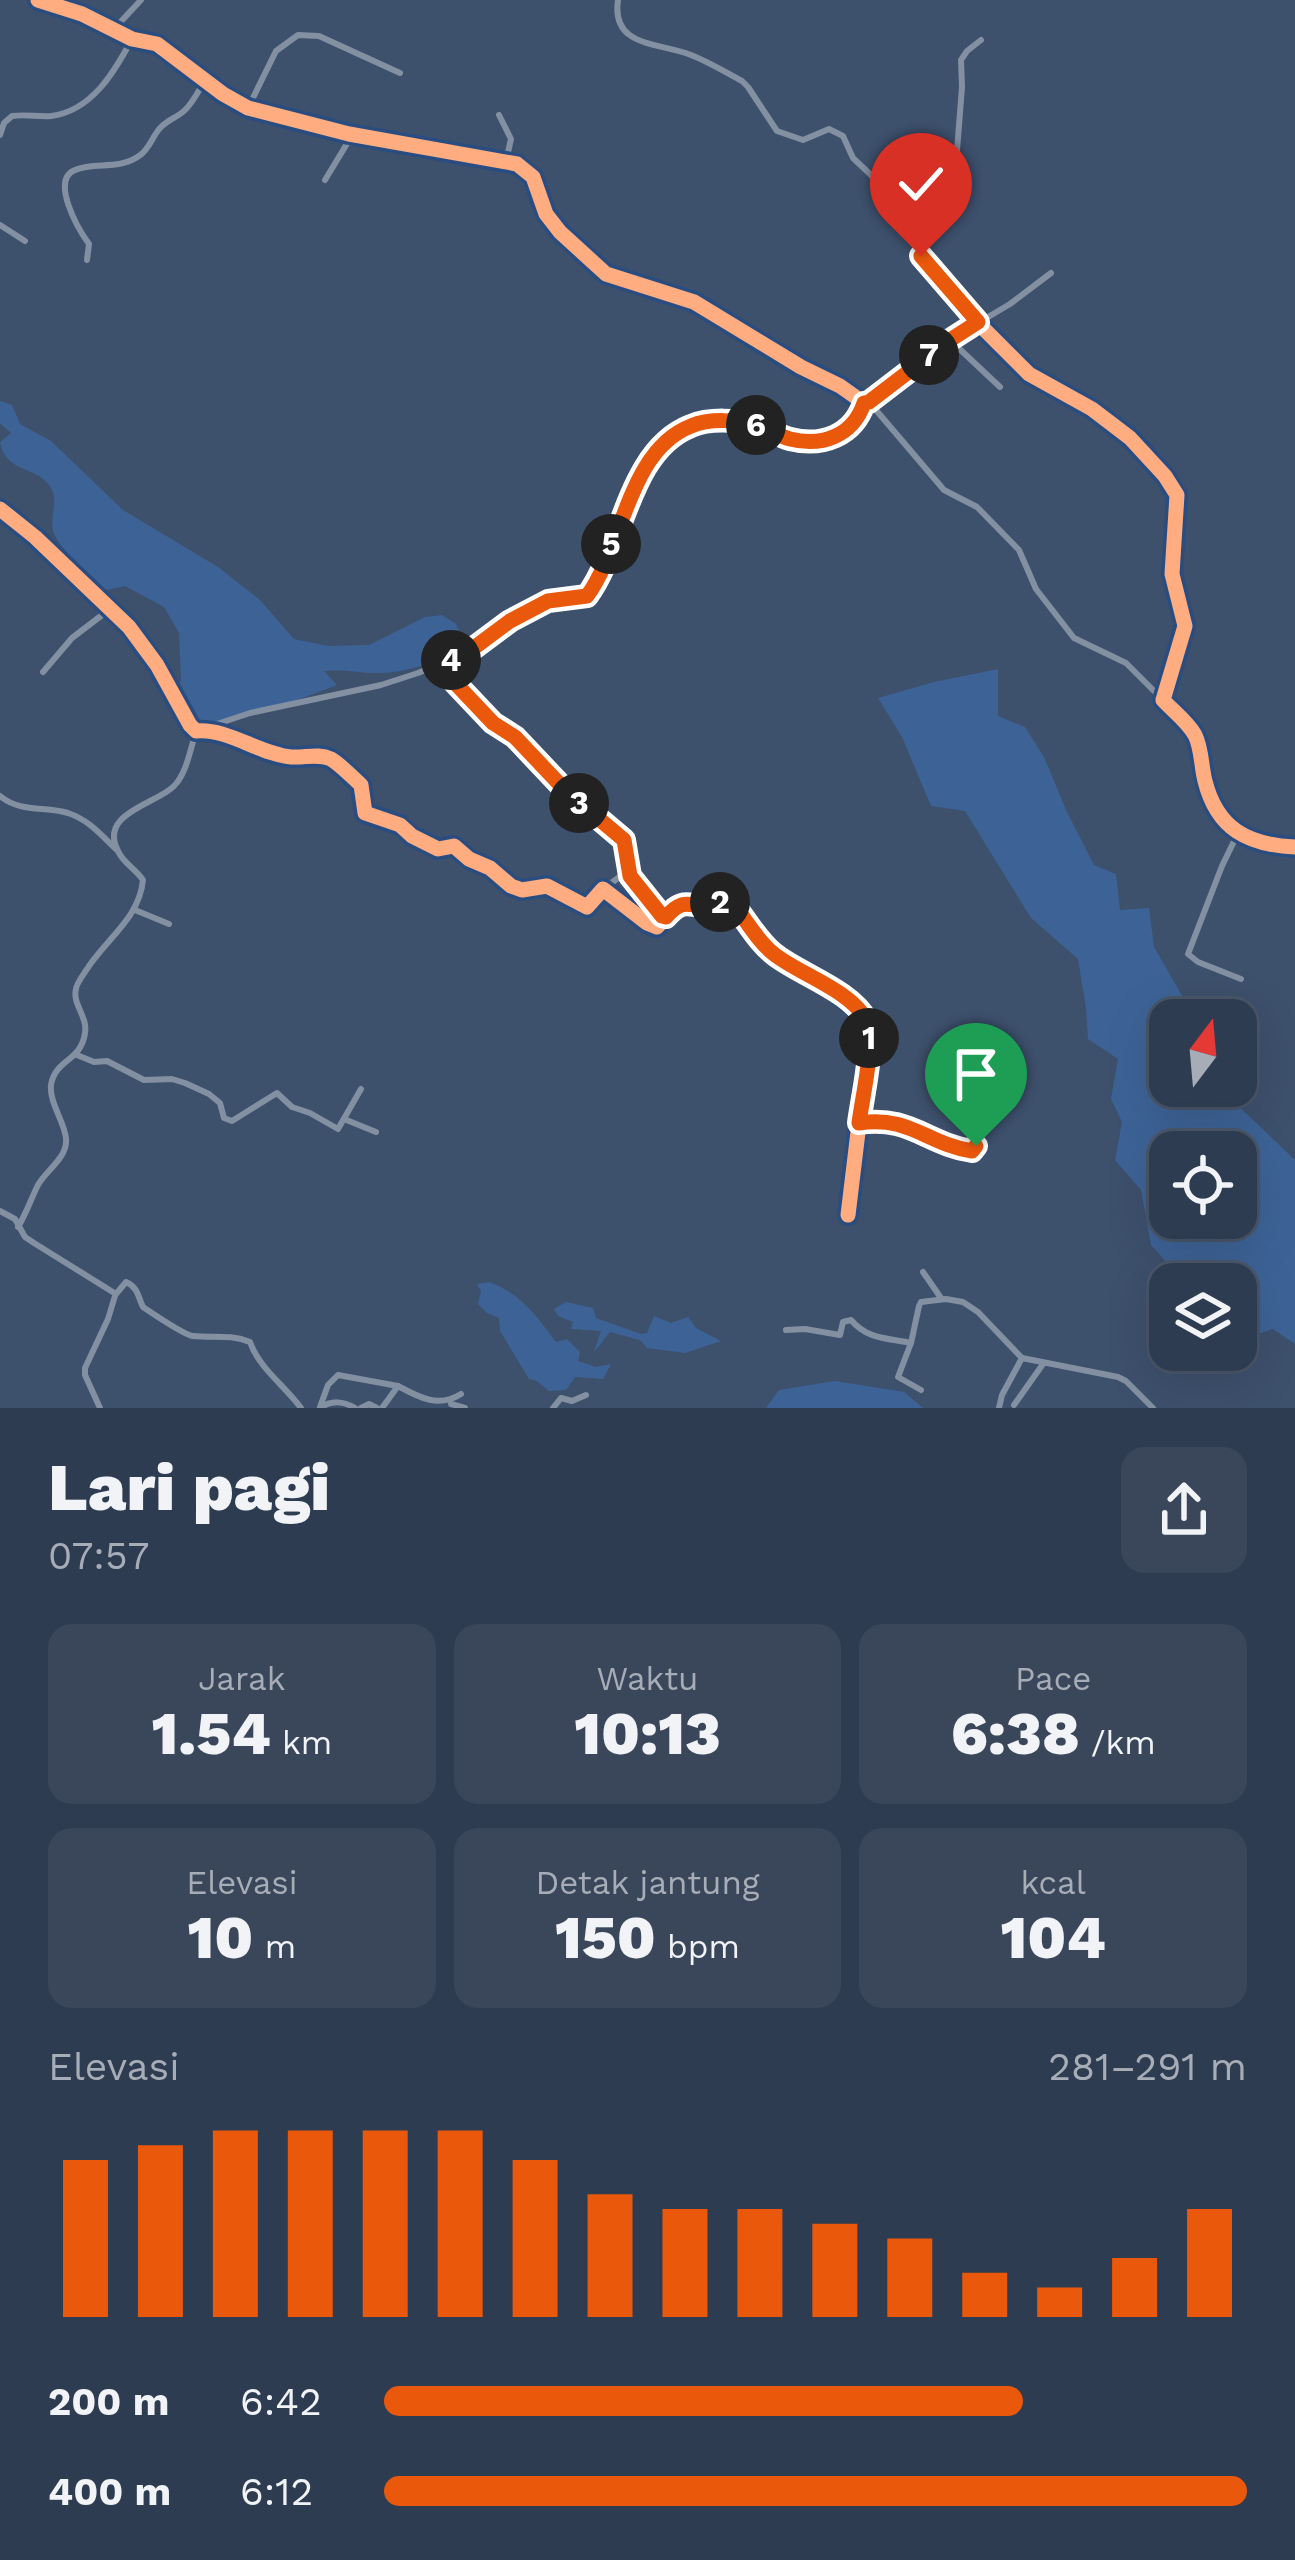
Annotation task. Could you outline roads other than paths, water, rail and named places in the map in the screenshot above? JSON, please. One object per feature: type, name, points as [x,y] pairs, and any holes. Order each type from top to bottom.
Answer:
[{"type":"street","points":[[38,0],[157,44],[231,100],[248,107],[350,134],[517,164],[530,173],[546,214],[560,232],[606,274],[694,302],[867,402],[944,490],[977,507],[999,527],[1025,559],[1036,590],[1074,638],[1126,663],[1195,735],[1205,785],[1220,815],[1238,833],[1259,843],[1295,847]]},
{"type":"street","points":[[114,29],[141,0]]},
{"type":"street","points":[[618,0],[618,21],[634,39],[695,56],[742,81],[777,130],[802,140],[825,130],[843,136],[853,158],[869,173],[921,256],[978,322],[1029,374],[1092,409],[1130,438],[1173,485],[1177,509],[1172,574],[1185,626],[1163,700]]},
{"type":"street","points":[[248,107],[276,51],[298,35],[319,36],[400,73]]},
{"type":"street","points":[[0,135],[12,116],[53,116],[84,101],[106,82],[132,38]]},
{"type":"street","points":[[908,232],[955,176],[960,65],[965,52],[981,40]]},
{"type":"street","points":[[87,260],[89,244],[65,192],[69,174],[119,165],[139,156],[161,127],[189,106],[205,80]]},
{"type":"street","points":[[499,115],[511,139],[506,161]]},
{"type":"street","points":[[325,180],[350,134]]},
{"type":"street","points":[[0,225],[25,242]]},
{"type":"street","points":[[199,730],[250,713],[381,686],[439,666],[548,601],[587,596],[644,471],[676,434],[693,425],[739,422],[787,438],[825,442],[844,431],[867,402],[950,340],[1052,273]]},
{"type":"street","points":[[950,340],[1000,387]]},
{"type":"street","points":[[0,509],[35,536],[129,627],[158,665],[190,725],[285,756],[330,759],[361,785],[365,812],[400,826],[438,850],[454,846],[520,889],[547,886],[587,907],[629,870]]},
{"type":"street","points":[[43,672],[72,638],[110,609]]},
{"type":"street","points":[[439,666],[493,723],[515,737],[566,791],[621,837],[631,879],[662,916],[688,902],[732,903],[770,952],[820,980],[866,1020],[871,1054],[848,1215]]},
{"type":"street","points":[[117,850],[117,826],[181,778],[199,730]]},
{"type":"street","points":[[0,796],[14,806],[47,808],[81,818],[143,880],[129,920],[99,950],[75,989],[86,1023],[84,1041],[77,1055],[62,1064],[51,1086],[67,1141],[40,1181],[18,1227]]},
{"type":"street","points":[[1238,833],[1188,954],[1241,979]]},
{"type":"street","points":[[603,890],[653,926],[660,926],[674,908]]},
{"type":"street","points":[[135,910],[170,924]]},
{"type":"street","points":[[77,1055],[106,1061],[144,1080],[185,1083],[220,1102],[223,1117],[230,1120],[275,1093],[336,1129],[361,1089]]},
{"type":"street","points":[[859,1123],[894,1122],[972,1151],[987,1105]]},
{"type":"street","points":[[344,1118],[376,1132]]},
{"type":"street","points":[[0,1211],[15,1219],[34,1243],[116,1294]]},
{"type":"street","points":[[922,1272],[942,1300]]},
{"type":"street","points":[[100,1408],[85,1367],[116,1294],[127,1282],[143,1307],[179,1331],[250,1342],[254,1357],[302,1408]]},
{"type":"street","points":[[921,1390],[898,1377],[921,1302],[956,1299],[970,1305],[1022,1358],[1118,1377],[1153,1408]]},
{"type":"street","points":[[786,1330],[841,1335],[843,1322],[851,1320],[863,1333],[910,1342]]},
{"type":"street","points":[[999,1408],[1022,1358]]},
{"type":"street","points":[[1014,1405],[1043,1364]]},
{"type":"street","points":[[320,1408],[328,1385],[338,1375],[398,1386],[436,1405],[461,1394]]},
{"type":"street","points":[[320,1408],[334,1402],[379,1408],[398,1386]]},
{"type":"street","points":[[553,1408],[561,1398],[572,1401],[586,1395]]},
{"type":"street","points":[[448,1403],[465,1408]]}]
